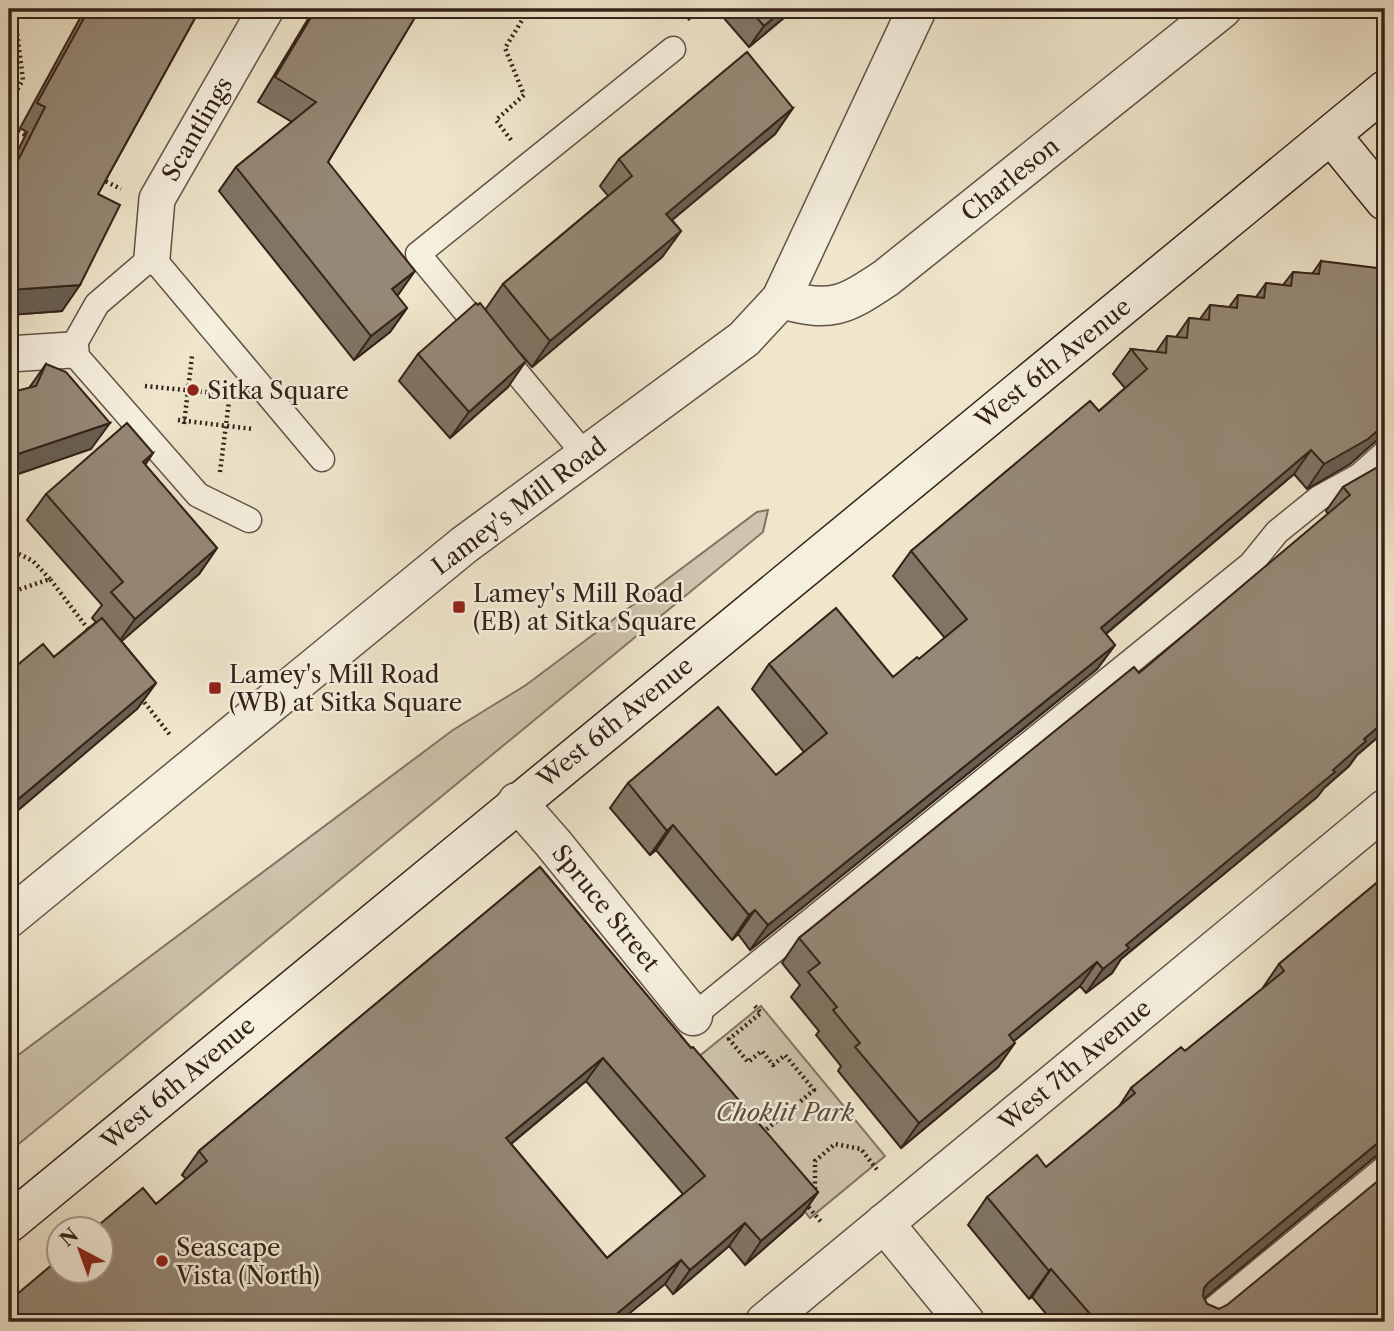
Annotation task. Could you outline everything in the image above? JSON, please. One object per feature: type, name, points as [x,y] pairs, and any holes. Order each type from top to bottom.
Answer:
[{"type":"street","name":"Scantlings","points":[[152,257],[157,200],[266,9]]},
{"type":"street","name":"Lamey's Mill Road","points":[[9,918],[464,545],[744,339],[781,299],[917,9]]},
{"type":"street","name":"Charleson","points":[[781,299],[806,306],[828,308],[857,298],[1222,9]]},
{"type":"street","name":"West 6th Avenue","points":[[9,1223],[1385,90]]},
{"type":"street","points":[[1331,135],[1385,201]]},
{"type":"street","points":[[9,354],[71,350]]},
{"type":"street","name":"Spruce Street","points":[[517,802],[554,843],[693,1016]]},
{"type":"street","name":"West 7th Avenue","points":[[765,1322],[1385,809]]},
{"type":"street","points":[[884,1223],[965,1322]]},
{"type":"lane","points":[[586,456],[418,254],[673,49]]},
{"type":"lane","points":[[249,520],[198,495],[71,350],[97,304],[152,257],[322,459]]},
{"type":"lane","points":[[693,1016],[1251,564],[1277,531],[1319,498],[1359,476],[1385,453]]},
{"type":"lane","points":[[1198,1322],[1385,1168]]},
{"type":"path","points":[[9,109],[23,80],[14,9]]},
{"type":"path","points":[[529,9],[505,48],[524,95],[495,120],[530,163]]},
{"type":"path","points":[[9,125],[31,138]]},
{"type":"path","points":[[98,177],[120,190],[127,178],[157,200]]},
{"type":"path","points":[[176,473],[197,311]]},
{"type":"path","points":[[99,382],[229,395],[215,505]]},
{"type":"path","points":[[128,417],[302,435]]},
{"type":"path","points":[[9,549],[33,561],[92,634]]},
{"type":"path","points":[[9,593],[50,579]]},
{"type":"path","points":[[134,688],[176,743]]},
{"type":"path","points":[[753,1140],[814,1090],[785,1055],[773,1065],[762,1051],[748,1062],[729,1039],[761,1013]]},
{"type":"path","points":[[826,1229],[802,1199],[815,1188],[815,1161],[835,1144],[861,1149],[878,1171]]},
{"type":"green space","points":[[768,510],[763,532],[9,1152],[9,1062],[453,730],[526,685],[757,512]]},
{"type":"green space","name":"Choklit Park","points":[[761,1006],[885,1156],[810,1218],[686,1067]]},
{"type":"building","points":[[89,9],[200,9],[98,194],[120,205],[80,285],[9,290],[9,178],[45,107],[37,103]]},
{"type":"building","points":[[316,9],[420,9],[328,162],[415,271],[392,289],[407,308],[371,336],[236,167],[316,102],[275,77]]},
{"type":"building","points":[[749,9],[784,9],[764,26]]},
{"type":"building","points":[[747,52],[793,108],[666,214],[681,231],[550,341],[503,284],[632,176],[619,159]]},
{"type":"building","points":[[1321,261],[1385,269],[1385,424],[1368,439],[1324,464],[1311,450],[1101,628],[1115,645],[768,925],[755,910],[749,915],[673,825],[667,831],[628,783],[718,707],[776,775],[827,733],[769,664],[836,608],[893,677],[917,657],[919,659],[967,619],[911,551],[1090,401],[1099,411],[1147,369],[1131,349],[1166,353],[1167,336],[1187,338],[1189,318],[1209,320],[1210,305],[1237,308],[1238,295],[1264,298],[1266,283],[1291,286],[1293,272],[1319,274]]},
{"type":"building","points":[[476,303],[480,303],[526,361],[469,412],[418,354]]},
{"type":"building","points":[[46,364],[66,372],[110,423],[12,456],[9,452],[9,393],[36,386]]},
{"type":"building","points":[[127,423],[153,453],[143,462],[217,548],[135,619],[111,592],[123,582],[46,494]]},
{"type":"building","points":[[1385,463],[1385,721],[1333,770],[1335,772],[1126,945],[1129,948],[1103,969],[1097,962],[1009,1035],[1015,1043],[919,1123],[855,1047],[860,1043],[833,1010],[837,1007],[808,972],[820,963],[799,938],[1134,667],[1139,673],[1350,495],[1343,487]]},
{"type":"building","points":[[102,618],[156,683],[9,807],[9,672],[43,644],[54,657]]},
{"type":"building","points":[[540,867],[691,1048],[693,1047],[818,1192],[761,1241],[745,1223],[690,1270],[681,1260],[607,1322],[9,1322],[9,1301],[46,1270],[46,1286],[116,1286],[116,1216],[110,1216],[143,1188],[156,1204],[207,1161],[199,1151]],"holes":[[[603,1058],[705,1176],[607,1258],[506,1138]]]},
{"type":"building","points":[[1385,876],[1385,1137],[1208,1283],[1203,1296],[1207,1304],[1219,1309],[1227,1305],[1385,1175],[1385,1322],[1097,1322],[1051,1269],[1049,1271],[987,1197],[1037,1155],[1046,1167],[1135,1093],[1131,1088],[1181,1047],[1185,1051],[1284,971],[1279,964]]},
{"type":"building","points":[[843,1317],[903,1321],[904,1318],[942,1322],[836,1322]]},
{"type":"place","name":"Sitka Square","points":[[193,390]]},
{"type":"place","name":"Lamey's Mill Road (EB) at Sitka Square","points":[[459,607]]},
{"type":"place","name":"Lamey's Mill Road (WB) at Sitka Square","points":[[215,688]]},
{"type":"place","name":"Seascape Vista (North)","points":[[162,1261]]}]
